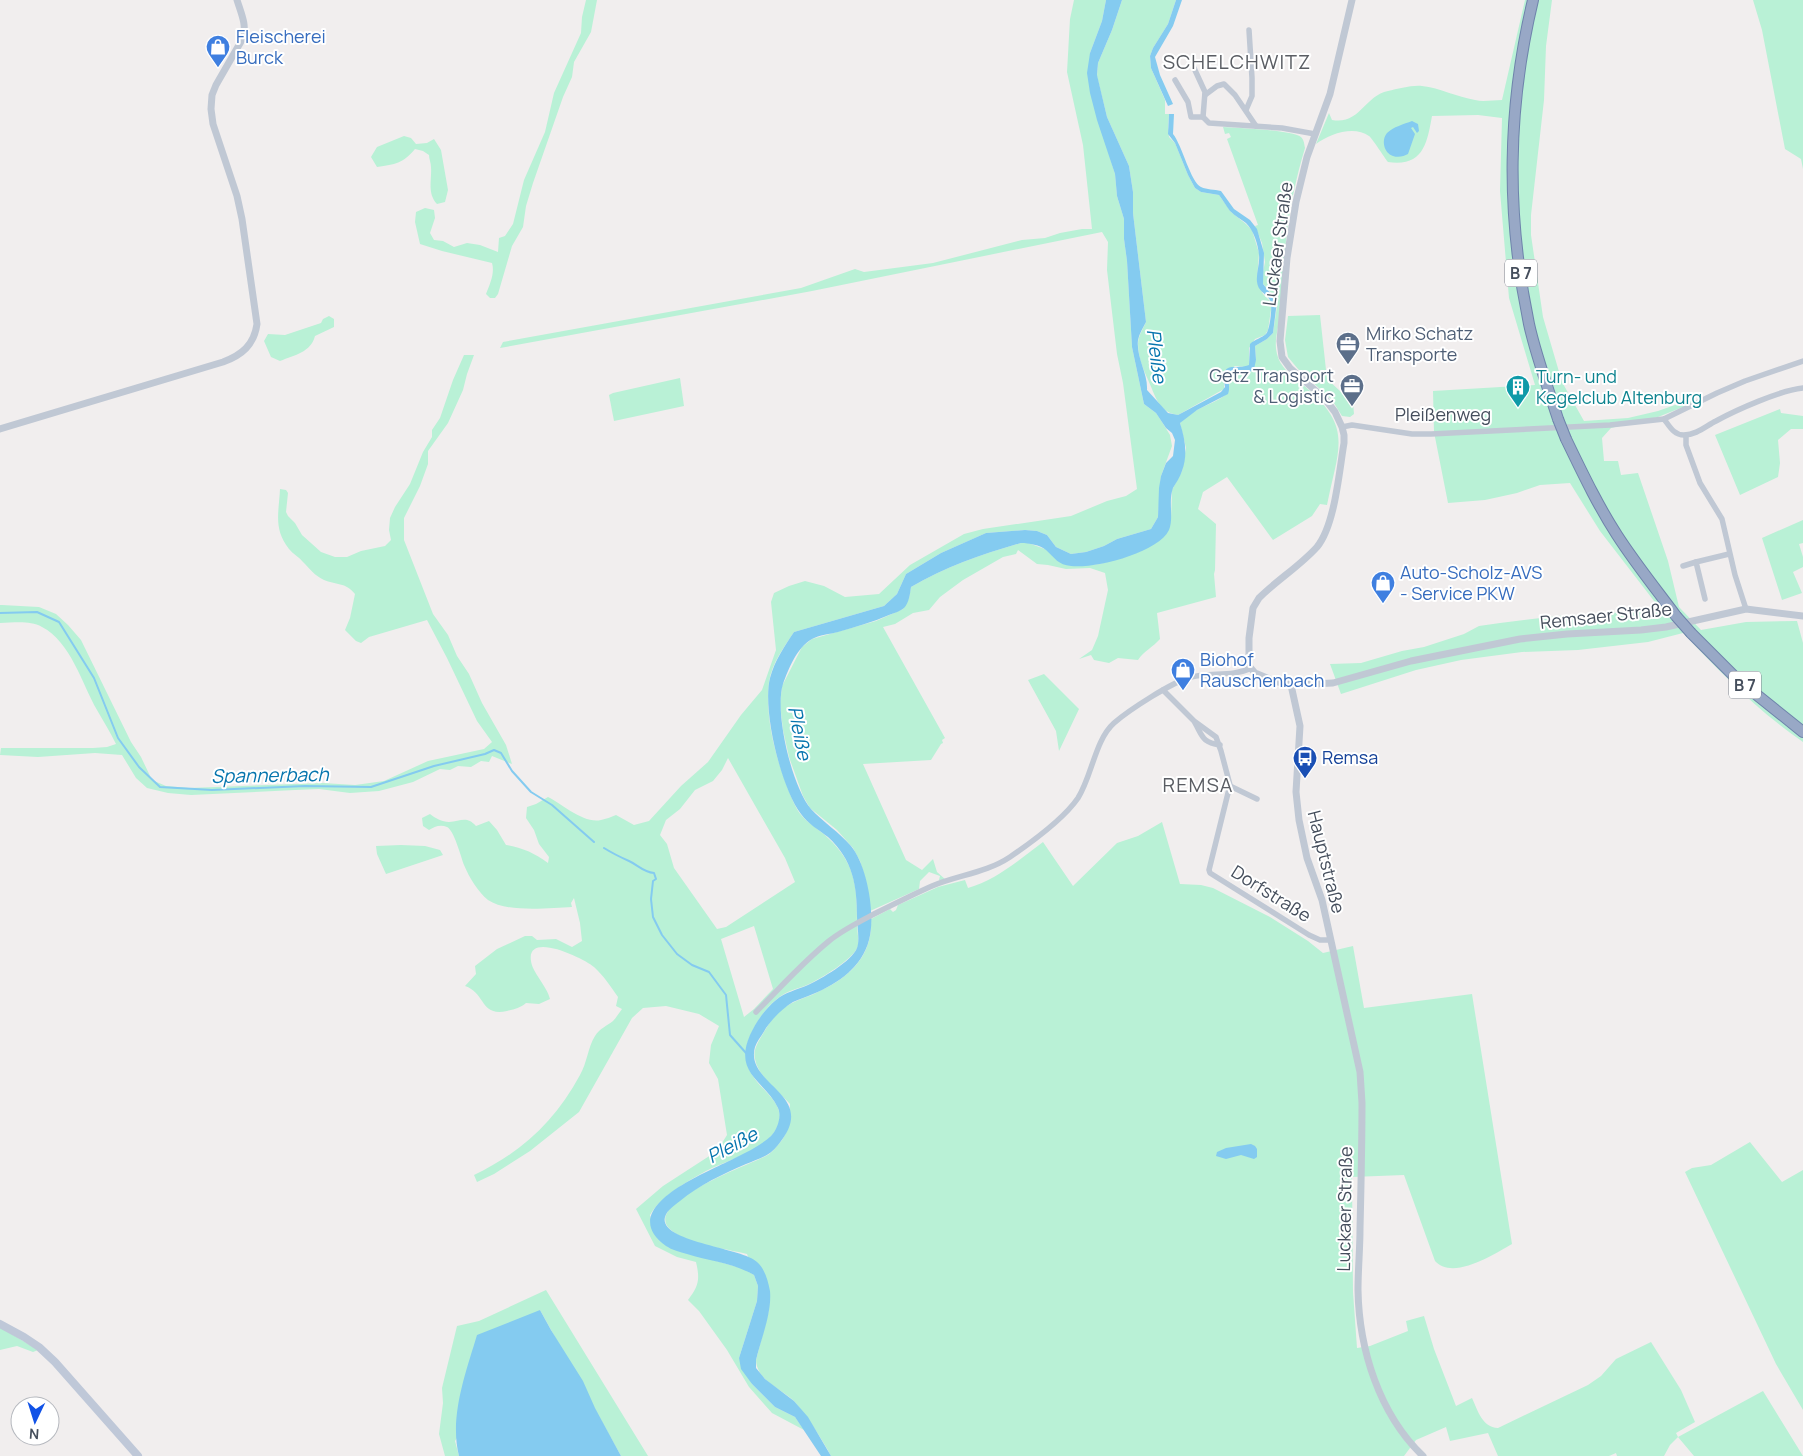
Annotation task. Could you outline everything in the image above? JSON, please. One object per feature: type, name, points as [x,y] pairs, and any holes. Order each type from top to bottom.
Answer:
[{"type":"highway","name":"B 7","points":[[1533,0],[1520,62],[1515,98],[1512,195],[1516,248],[1529,325],[1558,419],[1587,482],[1617,535],[1641,571],[1676,616],[1737,679],[1803,732]]},
{"type":"main road","points":[[0,1324],[39,1347],[55,1362],[138,1456]]},
{"type":"street","points":[[0,429],[223,362],[244,351],[253,338],[257,324],[248,253],[237,196],[213,124],[211,101],[216,85],[243,38],[245,31],[245,24],[237,0]]},
{"type":"street","name":"Luckaer Straße","points":[[1342,426],[1335,412],[1325,399],[1290,368],[1282,357],[1280,341],[1292,223],[1307,157],[1330,94],[1352,0]]},
{"type":"street","points":[[1246,110],[1252,96],[1249,30]]},
{"type":"street","points":[[1194,68],[1205,95],[1203,117]]},
{"type":"street","points":[[1175,80],[1188,102],[1191,117],[1203,117],[1209,123],[1256,126],[1314,134]]},
{"type":"street","points":[[1205,95],[1217,86],[1224,84],[1235,95],[1256,126]]},
{"type":"street","name":"Pleißenweg","points":[[1342,426],[1352,425],[1412,434],[1431,434],[1610,426],[1664,419],[1745,381],[1803,361]]},
{"type":"street","points":[[1664,419],[1673,432],[1686,435],[1697,432],[1738,410],[1803,388]]},
{"type":"street","points":[[1291,685],[1274,681],[1255,673],[1251,668],[1248,658],[1253,608],[1268,589],[1316,548],[1328,526],[1344,443],[1342,426]]},
{"type":"street","points":[[1686,435],[1686,445],[1700,483],[1722,519],[1729,554],[1746,609]]},
{"type":"street","points":[[1683,566],[1729,554]]},
{"type":"street","points":[[1696,562],[1705,599]]},
{"type":"street","name":"Remsaer Straße","points":[[1291,685],[1333,683],[1411,661],[1520,639],[1650,629],[1746,609],[1803,616]]},
{"type":"street","points":[[756,1012],[830,940],[850,927],[934,886],[987,869],[1008,858],[1040,835],[1078,798],[1104,737],[1112,725],[1177,682],[1191,677],[1240,673],[1251,668]]},
{"type":"street","name":"Hauptstraße","points":[[1291,685],[1300,726],[1296,792],[1298,820],[1307,858],[1322,900],[1332,949]]},
{"type":"street","points":[[1163,690],[1194,721],[1216,738],[1220,745]]},
{"type":"street","points":[[1194,721],[1200,735],[1205,740],[1220,745]]},
{"type":"street","name":"Dorfstraße","points":[[1220,745],[1230,786],[1209,870],[1210,873],[1309,935],[1320,940],[1330,940]]},
{"type":"street","points":[[1230,786],[1256,799]]},
{"type":"street","name":"Luckaer Straße","points":[[1332,949],[1360,1072],[1362,1103],[1358,1290],[1364,1338],[1372,1374],[1383,1400],[1398,1426],[1423,1456]]},
{"type":"green space","points":[[586,0],[597,0],[591,32],[574,62],[572,77],[563,97],[533,183],[526,206],[523,227],[512,246],[498,294],[495,298],[490,298],[486,294],[492,275],[492,263],[420,244],[415,222],[416,212],[425,208],[434,210],[435,218],[430,233],[434,240],[443,241],[454,247],[467,243],[480,245],[498,252],[499,238],[505,236],[513,224],[524,180],[545,132],[554,93],[581,33]]},
{"type":"green space","points":[[1074,0],[1106,0],[1102,21],[1090,53],[1107,148],[1115,174],[1117,196],[1124,219],[1132,347],[1144,404],[1156,413],[1162,422],[1170,435],[1172,446],[1161,476],[1158,517],[1151,529],[1117,539],[1086,552],[1071,554],[1056,547],[1047,535],[1037,531],[986,533],[941,553],[906,574],[897,594],[884,606],[794,632],[782,649],[769,682],[768,709],[772,736],[783,776],[797,810],[837,848],[849,867],[855,888],[858,946],[850,957],[836,968],[807,985],[784,994],[773,1002],[752,1032],[746,1049],[747,1063],[759,1084],[775,1102],[779,1112],[779,1122],[775,1131],[759,1146],[706,1171],[683,1185],[660,1202],[650,1215],[655,1234],[668,1247],[744,1269],[754,1275],[758,1286],[757,1301],[739,1358],[752,1384],[775,1407],[795,1417],[804,1430],[772,1413],[749,1387],[727,1350],[699,1311],[688,1300],[698,1282],[696,1262],[677,1257],[655,1246],[636,1209],[663,1186],[717,1151],[727,1135],[718,1079],[709,1063],[711,1045],[719,1026],[699,1014],[666,1006],[643,1008],[632,1018],[579,1112],[530,1151],[494,1174],[477,1182],[474,1175],[507,1156],[536,1134],[560,1107],[580,1075],[595,1036],[601,1029],[613,1021],[622,1009],[616,1006],[618,997],[604,977],[594,967],[569,953],[546,947],[537,948],[532,952],[531,961],[550,999],[539,1004],[526,1003],[507,1011],[498,1012],[487,1008],[472,989],[465,986],[476,974],[475,966],[497,949],[525,936],[532,936],[537,940],[556,939],[572,947],[582,941],[574,898],[571,903],[572,907],[541,909],[506,907],[488,900],[477,889],[468,874],[450,829],[440,826],[429,830],[423,826],[422,818],[430,814],[449,822],[466,820],[476,826],[489,821],[506,845],[528,851],[548,863],[549,857],[539,844],[534,830],[526,818],[527,807],[548,797],[573,813],[588,819],[601,820],[616,815],[634,825],[649,821],[681,786],[708,762],[741,715],[762,690],[776,650],[771,602],[774,593],[805,581],[824,586],[845,597],[879,594],[910,565],[964,534],[983,529],[1071,516],[1107,501],[1126,496],[1137,489],[1107,270],[1108,242],[1102,232],[812,291],[500,348],[503,342],[801,288],[855,269],[864,272],[933,263],[1022,240],[1045,238],[1060,233],[1092,229],[1083,145],[1067,72],[1070,19]],"holes":[[[728,758],[785,858],[795,882],[726,927],[717,929],[674,868],[667,844],[660,835],[666,820],[680,809],[695,790],[713,781],[722,770]],[[754,926],[773,989],[744,1017],[721,939]]]},
{"type":"green space","points":[[1122,0],[1176,0],[1168,24],[1150,56],[1151,68],[1165,100],[1165,114],[1169,114],[1169,137],[1175,143],[1195,188],[1201,192],[1219,195],[1231,212],[1252,230],[1259,253],[1257,281],[1263,294],[1272,303],[1268,330],[1265,335],[1255,339],[1249,348],[1249,366],[1235,366],[1224,374],[1224,389],[1178,415],[1168,412],[1158,402],[1139,356],[1138,341],[1146,322],[1133,213],[1133,192],[1129,166],[1107,117],[1097,76],[1098,63]]},
{"type":"green space","points":[[1525,0],[1552,0],[1546,46],[1544,100],[1531,215],[1531,235],[1543,317],[1562,382],[1584,421],[1628,418],[1658,411],[1689,400],[1693,403],[1658,417],[1611,428],[1602,438],[1604,461],[1618,461],[1621,475],[1638,473],[1668,561],[1679,607],[1701,630],[1746,622],[1797,621],[1803,643],[1803,742],[1755,705],[1683,633],[1648,642],[1578,650],[1522,652],[1461,660],[1416,670],[1341,694],[1330,664],[1361,663],[1402,651],[1424,647],[1464,634],[1479,626],[1557,616],[1661,610],[1600,531],[1570,483],[1540,485],[1517,493],[1485,500],[1448,503],[1434,432],[1433,391],[1535,385],[1509,298],[1500,191],[1502,118],[1478,115],[1432,116],[1428,136],[1421,151],[1409,161],[1400,163],[1388,162],[1369,136],[1356,131],[1335,134],[1316,144],[1329,113],[1332,120],[1349,118],[1373,98],[1388,91],[1422,86],[1478,101],[1502,100]]},
{"type":"green space","points":[[1753,0],[1803,0],[1803,169],[1801,159],[1785,149],[1762,30]]},
{"type":"green space","points":[[1223,127],[1287,133],[1301,137],[1304,142],[1305,148],[1293,194],[1287,229],[1276,349],[1278,359],[1283,367],[1318,398],[1336,425],[1338,452],[1327,505],[1320,504],[1312,516],[1273,540],[1227,477],[1203,492],[1198,509],[1216,524],[1214,574],[1216,597],[1157,613],[1160,639],[1138,660],[1118,658],[1109,663],[1094,660],[1091,655],[1079,659],[1092,650],[1098,636],[1108,590],[1105,573],[1090,568],[1066,569],[1037,564],[1018,550],[1016,554],[1003,557],[963,580],[940,597],[929,610],[913,613],[895,624],[883,627],[945,738],[931,760],[863,764],[906,860],[922,870],[933,859],[937,872],[946,880],[939,880],[940,876],[929,872],[920,881],[919,889],[870,911],[866,881],[860,861],[853,848],[837,830],[810,808],[803,796],[789,757],[783,730],[780,704],[782,686],[802,647],[812,639],[876,621],[903,609],[909,598],[911,587],[951,567],[978,556],[1021,543],[1028,543],[1045,549],[1071,566],[1100,564],[1141,551],[1171,519],[1172,490],[1182,471],[1186,448],[1180,423],[1190,414],[1227,394],[1229,377],[1232,371],[1245,372],[1256,360],[1255,346],[1273,333],[1277,306],[1275,297],[1263,284],[1262,277],[1265,262],[1262,243],[1255,226],[1258,225],[1227,139],[1231,137],[1229,133],[1225,134]]},
{"type":"green space","points":[[404,136],[411,138],[416,144],[427,143],[434,139],[441,150],[448,190],[445,202],[437,204],[434,200],[429,155],[423,151],[415,149],[406,158],[398,162],[377,167],[371,157],[377,147]]},
{"type":"green space","points":[[1320,315],[1327,379],[1353,403],[1354,414],[1350,417],[1342,416],[1332,400],[1298,369],[1288,357],[1285,340],[1288,316]]},
{"type":"green space","points":[[329,316],[334,319],[334,327],[315,336],[310,346],[306,349],[297,355],[280,361],[271,357],[264,341],[268,334],[285,335],[321,323],[323,319]]},
{"type":"green space","points":[[464,355],[474,355],[463,390],[448,423],[428,451],[428,464],[420,486],[404,518],[404,540],[433,614],[448,635],[457,656],[469,674],[482,703],[506,745],[512,764],[492,756],[489,762],[481,761],[471,767],[458,766],[450,770],[440,769],[413,782],[379,791],[350,793],[319,789],[191,795],[168,793],[147,788],[136,778],[122,755],[95,753],[38,757],[0,755],[1,748],[93,748],[116,744],[75,664],[61,643],[42,627],[32,623],[0,623],[0,605],[39,607],[56,614],[68,625],[81,640],[131,742],[152,780],[166,786],[189,788],[323,783],[355,785],[384,781],[428,761],[484,749],[492,742],[477,721],[427,620],[369,637],[361,643],[356,641],[345,630],[350,618],[355,594],[348,587],[328,582],[312,572],[284,542],[278,520],[280,489],[286,490],[288,493],[286,512],[288,516],[302,535],[321,552],[335,557],[347,557],[361,551],[385,546],[391,540],[389,530],[390,518],[410,484],[423,452],[432,437],[432,430],[440,418]]},
{"type":"green space","points":[[680,378],[684,406],[614,421],[609,395]]},
{"type":"green space","points":[[1780,409],[1781,413],[1803,416],[1803,429],[1791,429],[1778,440],[1780,463],[1778,477],[1740,495],[1715,435]]},
{"type":"green space","points":[[1803,520],[1803,543],[1799,544],[1803,557],[1803,567],[1793,572],[1802,593],[1782,600],[1762,538]]},
{"type":"green space","points":[[1044,674],[1079,709],[1059,751],[1056,731],[1028,680]]},
{"type":"green space","points":[[1162,822],[1180,884],[1201,885],[1213,888],[1270,917],[1323,953],[1353,946],[1364,1008],[1472,994],[1512,1244],[1474,1264],[1452,1268],[1443,1266],[1435,1261],[1404,1175],[1352,1177],[1353,1292],[1357,1348],[1370,1346],[1408,1331],[1406,1321],[1424,1316],[1434,1349],[1456,1406],[1472,1398],[1484,1421],[1488,1425],[1498,1428],[1588,1385],[1601,1376],[1616,1359],[1651,1342],[1681,1390],[1695,1422],[1676,1433],[1678,1437],[1670,1445],[1664,1456],[1617,1456],[1616,1453],[1609,1456],[1498,1456],[1488,1433],[1450,1441],[1446,1427],[1416,1440],[1404,1456],[831,1456],[804,1413],[794,1401],[765,1379],[757,1367],[756,1360],[769,1310],[747,1254],[686,1239],[671,1230],[665,1220],[670,1209],[683,1197],[721,1176],[767,1155],[775,1149],[784,1136],[788,1126],[790,1104],[764,1077],[757,1065],[755,1056],[757,1045],[771,1021],[787,1006],[828,987],[857,965],[868,944],[871,932],[871,919],[890,909],[893,912],[898,905],[938,887],[965,880],[968,888],[988,880],[1007,869],[1043,842],[1073,886],[1117,843],[1138,836]]},
{"type":"green space","points":[[376,846],[425,846],[440,850],[443,855],[386,874],[377,854]]},
{"type":"green space","points":[[1750,1142],[1782,1182],[1803,1170],[1803,1410],[1776,1364],[1685,1172],[1692,1168],[1711,1165]]},
{"type":"green space","points":[[546,1290],[648,1456],[621,1456],[540,1310],[455,1441],[459,1456],[445,1456],[439,1434],[443,1403],[442,1388],[457,1326],[479,1321]]},
{"type":"green space","points":[[0,1327],[38,1350],[33,1352],[17,1346],[0,1350]]},
{"type":"green space","points":[[1763,1391],[1803,1456],[1694,1456],[1678,1437]]},
{"type":"water","points":[[1106,0],[1122,0],[1098,63],[1097,75],[1107,117],[1129,166],[1146,322],[1139,336],[1138,347],[1147,390],[1168,413],[1178,415],[1221,392],[1225,387],[1224,378],[1227,369],[1249,365],[1250,344],[1266,334],[1269,328],[1271,311],[1270,300],[1260,290],[1258,285],[1259,255],[1257,242],[1249,226],[1230,211],[1219,195],[1201,192],[1195,188],[1175,143],[1168,134],[1169,114],[1174,114],[1173,134],[1197,184],[1203,188],[1221,191],[1234,209],[1250,220],[1257,229],[1264,253],[1263,284],[1277,301],[1273,333],[1255,346],[1256,360],[1254,369],[1250,372],[1232,372],[1229,377],[1228,394],[1197,410],[1180,423],[1184,441],[1184,465],[1173,488],[1169,530],[1163,538],[1152,546],[1124,558],[1081,566],[1063,564],[1057,561],[1044,548],[1027,543],[1021,543],[978,556],[937,573],[911,587],[907,604],[899,611],[877,620],[812,639],[802,647],[794,659],[783,684],[781,712],[786,749],[791,767],[797,784],[811,809],[851,846],[862,865],[871,904],[869,940],[861,958],[848,973],[832,985],[785,1007],[766,1028],[755,1047],[755,1060],[760,1072],[787,1102],[791,1114],[789,1128],[778,1145],[764,1157],[720,1176],[687,1195],[667,1212],[665,1217],[666,1226],[674,1233],[687,1239],[749,1257],[762,1268],[766,1275],[770,1299],[768,1317],[756,1360],[756,1368],[765,1379],[794,1401],[808,1417],[831,1456],[821,1456],[795,1417],[775,1407],[752,1384],[741,1369],[739,1358],[757,1301],[758,1286],[754,1275],[729,1265],[676,1251],[666,1246],[652,1232],[651,1218],[658,1204],[672,1192],[689,1181],[755,1148],[773,1133],[777,1127],[779,1112],[772,1099],[748,1068],[745,1059],[750,1035],[761,1016],[776,1000],[836,969],[854,953],[858,945],[856,894],[848,864],[828,837],[810,824],[801,814],[787,786],[775,748],[769,709],[768,692],[770,678],[777,659],[794,632],[884,606],[897,594],[906,574],[941,553],[986,533],[1037,531],[1047,535],[1056,547],[1071,554],[1086,552],[1117,539],[1151,529],[1158,517],[1161,476],[1166,463],[1173,456],[1175,440],[1172,433],[1166,428],[1156,413],[1144,404],[1132,347],[1124,219],[1117,196],[1115,174],[1097,120],[1087,73],[1090,53],[1102,21]]},
{"type":"water","points":[[1176,0],[1182,0],[1173,26],[1155,57],[1160,75],[1173,104],[1168,106],[1151,68],[1150,56],[1168,24]]},
{"type":"water","points":[[1412,121],[1418,124],[1419,131],[1417,133],[1413,127],[1411,128],[1415,134],[1408,154],[1395,157],[1387,152],[1384,139],[1387,133],[1395,127]]},
{"type":"water","points":[[1251,1144],[1257,1149],[1257,1157],[1254,1159],[1241,1155],[1226,1159],[1216,1156],[1217,1152],[1226,1148]]},
{"type":"water","points":[[540,1310],[583,1381],[621,1456],[459,1456],[456,1441],[457,1410],[477,1335]]},
{"type":"waterway","name":"Spannerbach","points":[[0,613],[37,612],[59,622],[94,678],[118,738],[139,767],[160,787],[212,790],[305,786],[371,787],[434,766],[485,754],[494,750],[501,753],[512,771],[531,792],[552,805],[594,842]]},
{"type":"waterway","name":"Spannerbach","points":[[604,848],[644,870],[654,873],[656,879],[653,881],[651,899],[653,917],[662,935],[677,954],[692,965],[709,972],[726,995],[730,1035],[746,1053]]},
{"type":"place","name":"Fleischerei Burck","points":[[218,68]]},
{"type":"place","name":"Mirko Schatz Transporte","points":[[1348,365]]},
{"type":"place","name":"Getz Transport & Logistic","points":[[1352,407]]},
{"type":"place","name":"Turn- und Kegelclub Altenburg","points":[[1518,408]]},
{"type":"place","name":"Auto-Scholz-AVS - Service PKW","points":[[1383,604]]},
{"type":"place","name":"Biohof Rauschenbach","points":[[1183,691]]},
{"type":"place","name":"Remsa","points":[[1305,779]]},
{"type":"district","name":"SCHELCHWITZ","points":[[1237,62]]},
{"type":"district","name":"REMSA","points":[[1198,785]]},
{"type":"water label","name":"Pleiße","points":[[1157,356]]},
{"type":"water label","name":"Pleiße","points":[[800,733]]},
{"type":"water label","name":"Pleiße","points":[[732,1145]]}]
